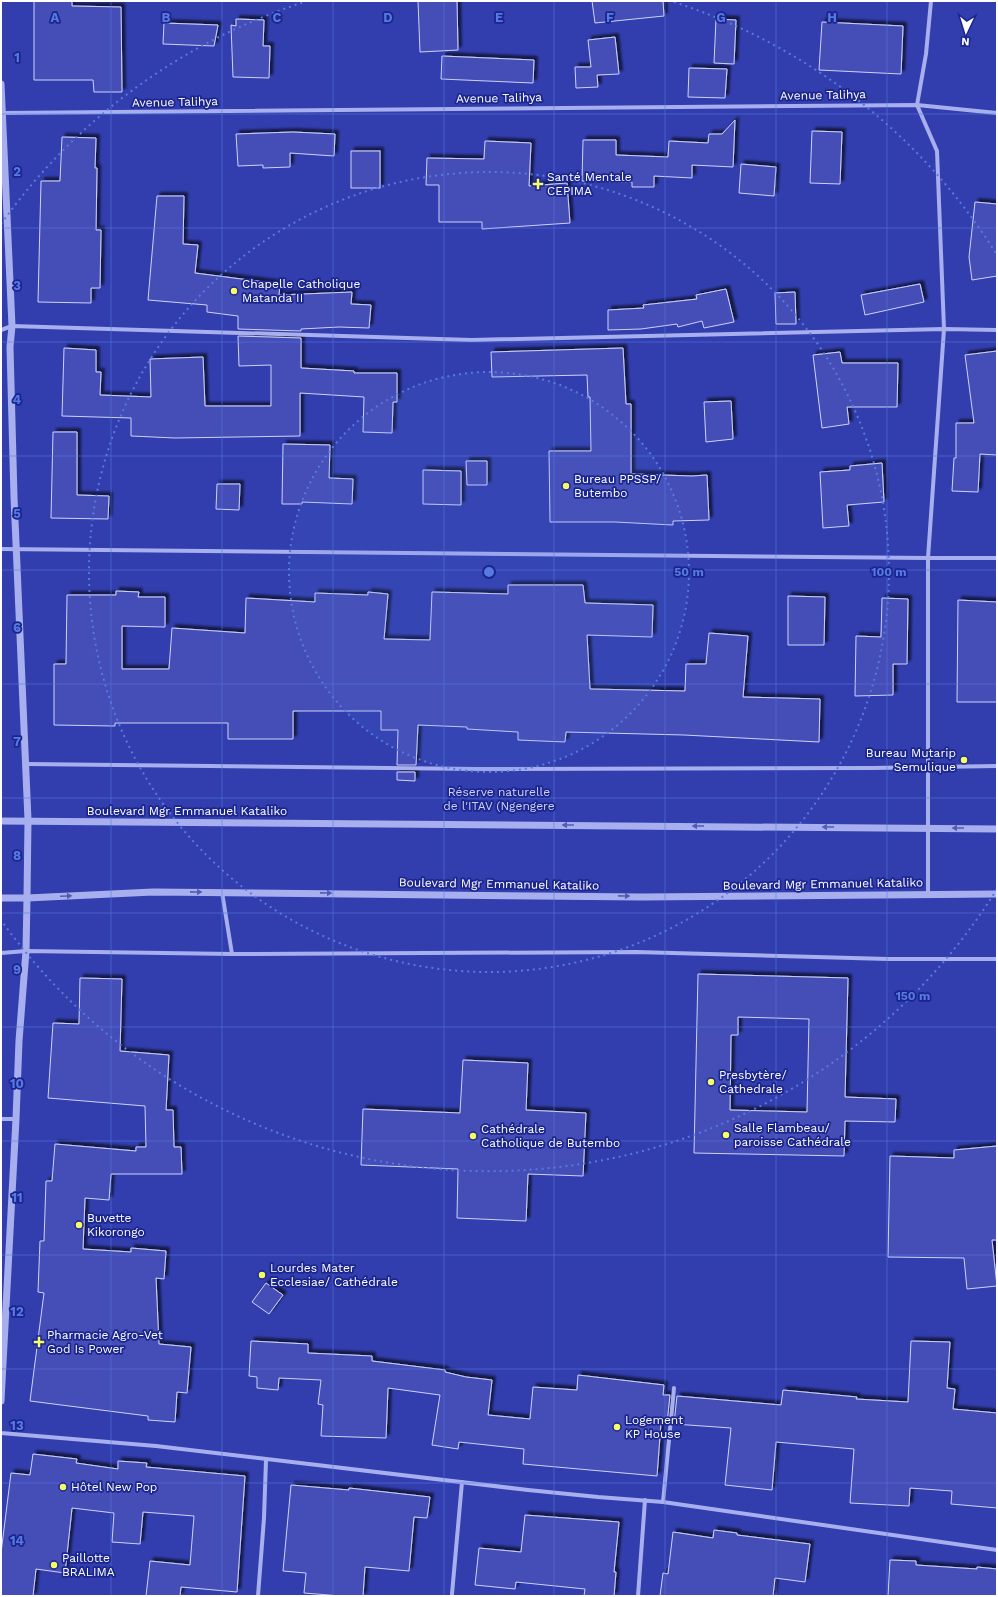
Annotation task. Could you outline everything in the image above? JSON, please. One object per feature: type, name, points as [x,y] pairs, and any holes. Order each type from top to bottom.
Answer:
[{"type":"street","points":[[928,894],[928,558],[944,329],[937,151],[917,104],[926,54],[931,1]]},
{"type":"street","points":[[1,84],[12,326],[10,347],[14,497],[28,820],[26,951],[19,1041],[1,1401]]},
{"type":"street","name":"Avenue Talihya","points":[[2,113],[917,104],[997,113]]},
{"type":"street","points":[[1,330],[12,326],[472,340],[944,329],[997,330]]},
{"type":"street","points":[[1,549],[997,558]]},
{"type":"street","points":[[26,764],[470,769],[997,766]]},
{"type":"street","name":"Boulevard Mgr Emmanuel Kataliko","points":[[1,821],[28,820],[997,829]]},
{"type":"street","name":"Boulevard Mgr Emmanuel Kataliko","points":[[1,898],[153,892],[642,897],[997,894]]},
{"type":"street","points":[[222,892],[232,954]]},
{"type":"street","points":[[1,953],[26,951],[232,954],[636,952],[997,959]]},
{"type":"street","points":[[1,1119],[16,1119]]},
{"type":"street","points":[[663,1502],[674,1388]]},
{"type":"street","points":[[1,1433],[156,1446],[462,1482],[598,1497],[663,1502],[997,1550]]},
{"type":"street","points":[[258,1596],[264,1518],[266,1460]]},
{"type":"street","points":[[452,1594],[462,1482]]},
{"type":"street","points":[[638,1596],[645,1500]]},
{"type":"green space","name":"Réserve naturelle de l'ITAV (Ngengere","points":[[1,1],[997,1],[997,1596],[1,1596]]},
{"type":"building","points":[[34,1],[72,1],[72,6],[121,7],[122,92],[94,92],[93,80],[34,80]]},
{"type":"building","points":[[418,1],[457,1],[458,50],[420,52]]},
{"type":"building","points":[[592,1],[663,1],[664,16],[595,23]]},
{"type":"building","points":[[236,19],[264,20],[263,46],[270,46],[269,78],[233,77],[231,25],[236,26]]},
{"type":"building","points":[[716,19],[736,20],[734,64],[714,63]]},
{"type":"building","points":[[822,22],[903,26],[901,74],[819,70]]},
{"type":"building","points":[[164,23],[218,25],[214,46],[163,44]]},
{"type":"building","points":[[615,37],[619,74],[597,75],[598,87],[576,88],[575,67],[591,67],[588,40]]},
{"type":"building","points":[[442,56],[534,60],[533,83],[441,79]]},
{"type":"building","points":[[689,68],[727,69],[725,98],[688,97]]},
{"type":"building","points":[[735,120],[733,167],[692,165],[692,178],[654,176],[654,187],[632,187],[632,182],[582,181],[583,140],[616,140],[616,155],[668,157],[669,141],[708,143],[709,134],[722,134]]},
{"type":"building","points":[[812,131],[842,132],[840,184],[810,183]]},
{"type":"building","points":[[293,132],[335,134],[334,156],[290,153],[290,167],[263,168],[263,165],[238,166],[236,134]]},
{"type":"building","points":[[62,137],[96,138],[96,230],[101,230],[100,288],[91,288],[91,303],[38,302],[41,181],[60,181]]},
{"type":"building","points":[[485,141],[531,143],[529,186],[567,183],[570,223],[482,229],[482,222],[439,222],[439,185],[426,185],[427,158],[484,159]]},
{"type":"building","points":[[351,151],[380,151],[380,188],[351,188]]},
{"type":"building","points":[[741,164],[776,167],[774,196],[739,193]]},
{"type":"building","points":[[157,196],[184,196],[183,244],[198,245],[195,273],[280,284],[279,295],[352,292],[351,304],[371,305],[369,328],[339,327],[301,329],[301,331],[238,329],[238,316],[207,312],[207,305],[148,300]]},
{"type":"building","points":[[975,202],[997,204],[997,276],[972,280],[969,257]]},
{"type":"building","points":[[920,284],[924,302],[865,315],[861,295]]},
{"type":"building","points":[[726,289],[734,322],[704,328],[702,321],[678,327],[677,324],[641,329],[608,330],[608,310],[644,308],[643,305],[697,299],[696,295]]},
{"type":"building","points":[[795,292],[796,324],[776,324],[775,293]]},
{"type":"building","points":[[238,336],[301,338],[301,368],[354,371],[354,373],[397,373],[397,402],[393,402],[392,433],[363,432],[364,397],[300,393],[300,436],[175,438],[131,436],[131,418],[62,416],[64,348],[96,350],[96,372],[101,372],[100,395],[151,397],[150,359],[203,357],[205,406],[271,406],[271,365],[239,366]]},
{"type":"building","points":[[623,348],[626,404],[631,404],[631,474],[707,475],[709,520],[673,521],[673,525],[615,522],[550,522],[549,451],[591,451],[590,397],[588,397],[587,375],[492,377],[491,352]]},
{"type":"building","points":[[997,351],[997,455],[980,454],[978,492],[952,491],[954,458],[956,458],[956,423],[974,423],[965,355]]},
{"type":"building","points":[[840,352],[842,363],[898,363],[897,407],[847,407],[849,424],[822,428],[813,355]]},
{"type":"building","points":[[731,401],[733,439],[706,442],[704,402]]},
{"type":"building","points":[[53,432],[77,432],[77,495],[109,496],[108,519],[51,518]]},
{"type":"building","points":[[283,444],[330,445],[329,478],[353,479],[352,504],[302,502],[302,504],[282,504]]},
{"type":"building","points":[[466,461],[487,461],[487,485],[467,485]]},
{"type":"building","points":[[882,463],[884,502],[847,505],[849,526],[823,528],[820,472],[850,470],[850,466]]},
{"type":"building","points":[[423,470],[461,471],[461,505],[423,504]]},
{"type":"building","points":[[217,484],[240,484],[239,510],[216,509]]},
{"type":"building","points":[[508,585],[583,585],[585,603],[653,605],[652,637],[587,635],[590,689],[685,691],[686,664],[706,664],[709,633],[748,636],[743,697],[820,699],[819,742],[684,735],[566,732],[565,742],[518,740],[518,732],[467,729],[467,727],[418,725],[416,765],[397,765],[398,730],[381,730],[381,711],[293,711],[293,739],[228,739],[228,723],[115,723],[115,726],[54,725],[54,664],[66,664],[67,595],[116,595],[116,591],[139,592],[138,597],[165,597],[165,627],[122,626],[122,669],[169,669],[172,628],[245,633],[246,598],[315,602],[315,593],[368,595],[368,592],[388,594],[384,639],[430,640],[432,592],[508,594]]},
{"type":"building","points":[[788,596],[825,597],[824,645],[788,645]]},
{"type":"building","points":[[882,598],[908,599],[907,664],[893,664],[893,695],[855,696],[856,636],[881,637]]},
{"type":"building","points":[[958,600],[997,602],[997,702],[957,702]]},
{"type":"building","points":[[397,772],[415,772],[415,781],[397,780]]},
{"type":"building","points":[[698,974],[848,978],[845,1097],[896,1099],[895,1122],[845,1121],[844,1156],[694,1153]],"holes":[[[738,1017],[809,1019],[807,1112],[730,1110],[731,1035],[738,1035]]]},
{"type":"building","points":[[80,978],[122,979],[120,1051],[169,1055],[166,1110],[173,1110],[174,1147],[181,1147],[182,1174],[111,1174],[109,1200],[85,1198],[83,1249],[131,1252],[131,1248],[166,1251],[164,1279],[156,1278],[159,1344],[191,1347],[187,1393],[177,1392],[175,1422],[148,1420],[148,1416],[30,1401],[44,1293],[38,1292],[40,1241],[44,1241],[46,1181],[52,1181],[55,1144],[136,1151],[136,1147],[146,1147],[145,1106],[48,1098],[53,1023],[79,1024]]},
{"type":"building","name":"Cathédrale Catholique de Butembo","points":[[463,1060],[528,1063],[526,1110],[586,1113],[583,1176],[528,1174],[526,1221],[457,1218],[458,1169],[361,1165],[363,1109],[460,1113]]},
{"type":"building","points":[[997,1146],[997,1240],[992,1240],[997,1286],[967,1289],[964,1258],[888,1257],[890,1156],[954,1158],[954,1150]]},
{"type":"building","points":[[266,1283],[283,1295],[269,1314],[252,1302]]},
{"type":"building","points":[[251,1341],[308,1344],[308,1353],[372,1356],[372,1361],[445,1370],[445,1372],[466,1377],[492,1380],[488,1415],[530,1419],[533,1387],[577,1390],[578,1375],[664,1385],[663,1395],[670,1395],[667,1423],[661,1423],[657,1476],[523,1464],[524,1449],[459,1442],[458,1449],[432,1445],[440,1395],[388,1388],[386,1438],[321,1436],[323,1405],[318,1404],[321,1380],[279,1378],[278,1390],[257,1388],[257,1377],[249,1376]]},
{"type":"building","points":[[911,1341],[950,1342],[947,1388],[955,1389],[953,1409],[997,1413],[997,1508],[951,1504],[952,1491],[910,1488],[909,1506],[850,1503],[854,1449],[776,1442],[772,1490],[725,1485],[731,1428],[674,1424],[677,1396],[781,1405],[783,1390],[857,1397],[856,1399],[908,1402]]},
{"type":"building","points":[[33,1454],[77,1459],[76,1463],[118,1469],[118,1461],[147,1463],[146,1467],[245,1476],[237,1592],[181,1587],[180,1596],[146,1596],[150,1561],[190,1565],[194,1516],[143,1512],[140,1544],[112,1542],[114,1513],[72,1508],[65,1573],[36,1569],[33,1596],[1,1596],[1,1553],[11,1473],[30,1475]]},
{"type":"building","points":[[291,1485],[349,1490],[349,1488],[430,1497],[427,1518],[414,1517],[409,1571],[365,1567],[363,1596],[304,1593],[306,1573],[283,1571]]},
{"type":"building","points":[[525,1515],[619,1522],[614,1572],[616,1572],[614,1596],[584,1596],[585,1589],[516,1582],[515,1589],[475,1585],[479,1548],[521,1552]]},
{"type":"building","points":[[714,1530],[737,1533],[737,1535],[810,1544],[805,1582],[775,1578],[773,1596],[660,1596],[663,1573],[668,1574],[673,1532],[713,1538]]},
{"type":"building","points":[[890,1560],[916,1561],[916,1565],[997,1569],[997,1596],[888,1596]]},
{"type":"place","name":"Santé Mentale CEPIMA","points":[[538,184]]},
{"type":"place","name":"Chapelle Catholique Matanda II","points":[[234,291]]},
{"type":"place","name":"Bureau PPSSP/ Butembo","points":[[566,486]]},
{"type":"place","name":"Bureau Mutarip Semulique","points":[[964,760]]},
{"type":"place","name":"Presbytère/ Cathedrale","points":[[711,1082]]},
{"type":"place","name":"Salle Flambeau/ paroisse Cathédrale","points":[[726,1135]]},
{"type":"place","name":"Cathédrale Catholique de Butembo","points":[[473,1136]]},
{"type":"place","name":"Buvette Kikorongo","points":[[79,1225]]},
{"type":"place","name":"Lourdes Mater Ecclesiae/ Cathédrale","points":[[262,1275]]},
{"type":"place","name":"Pharmacie Agro-Vet God Is Power","points":[[39,1342]]},
{"type":"place","name":"Logement KP House","points":[[617,1427]]},
{"type":"place","name":"Hôtel New Pop","points":[[63,1487]]},
{"type":"place","name":"Paillotte BRALIMA","points":[[54,1565]]}]
